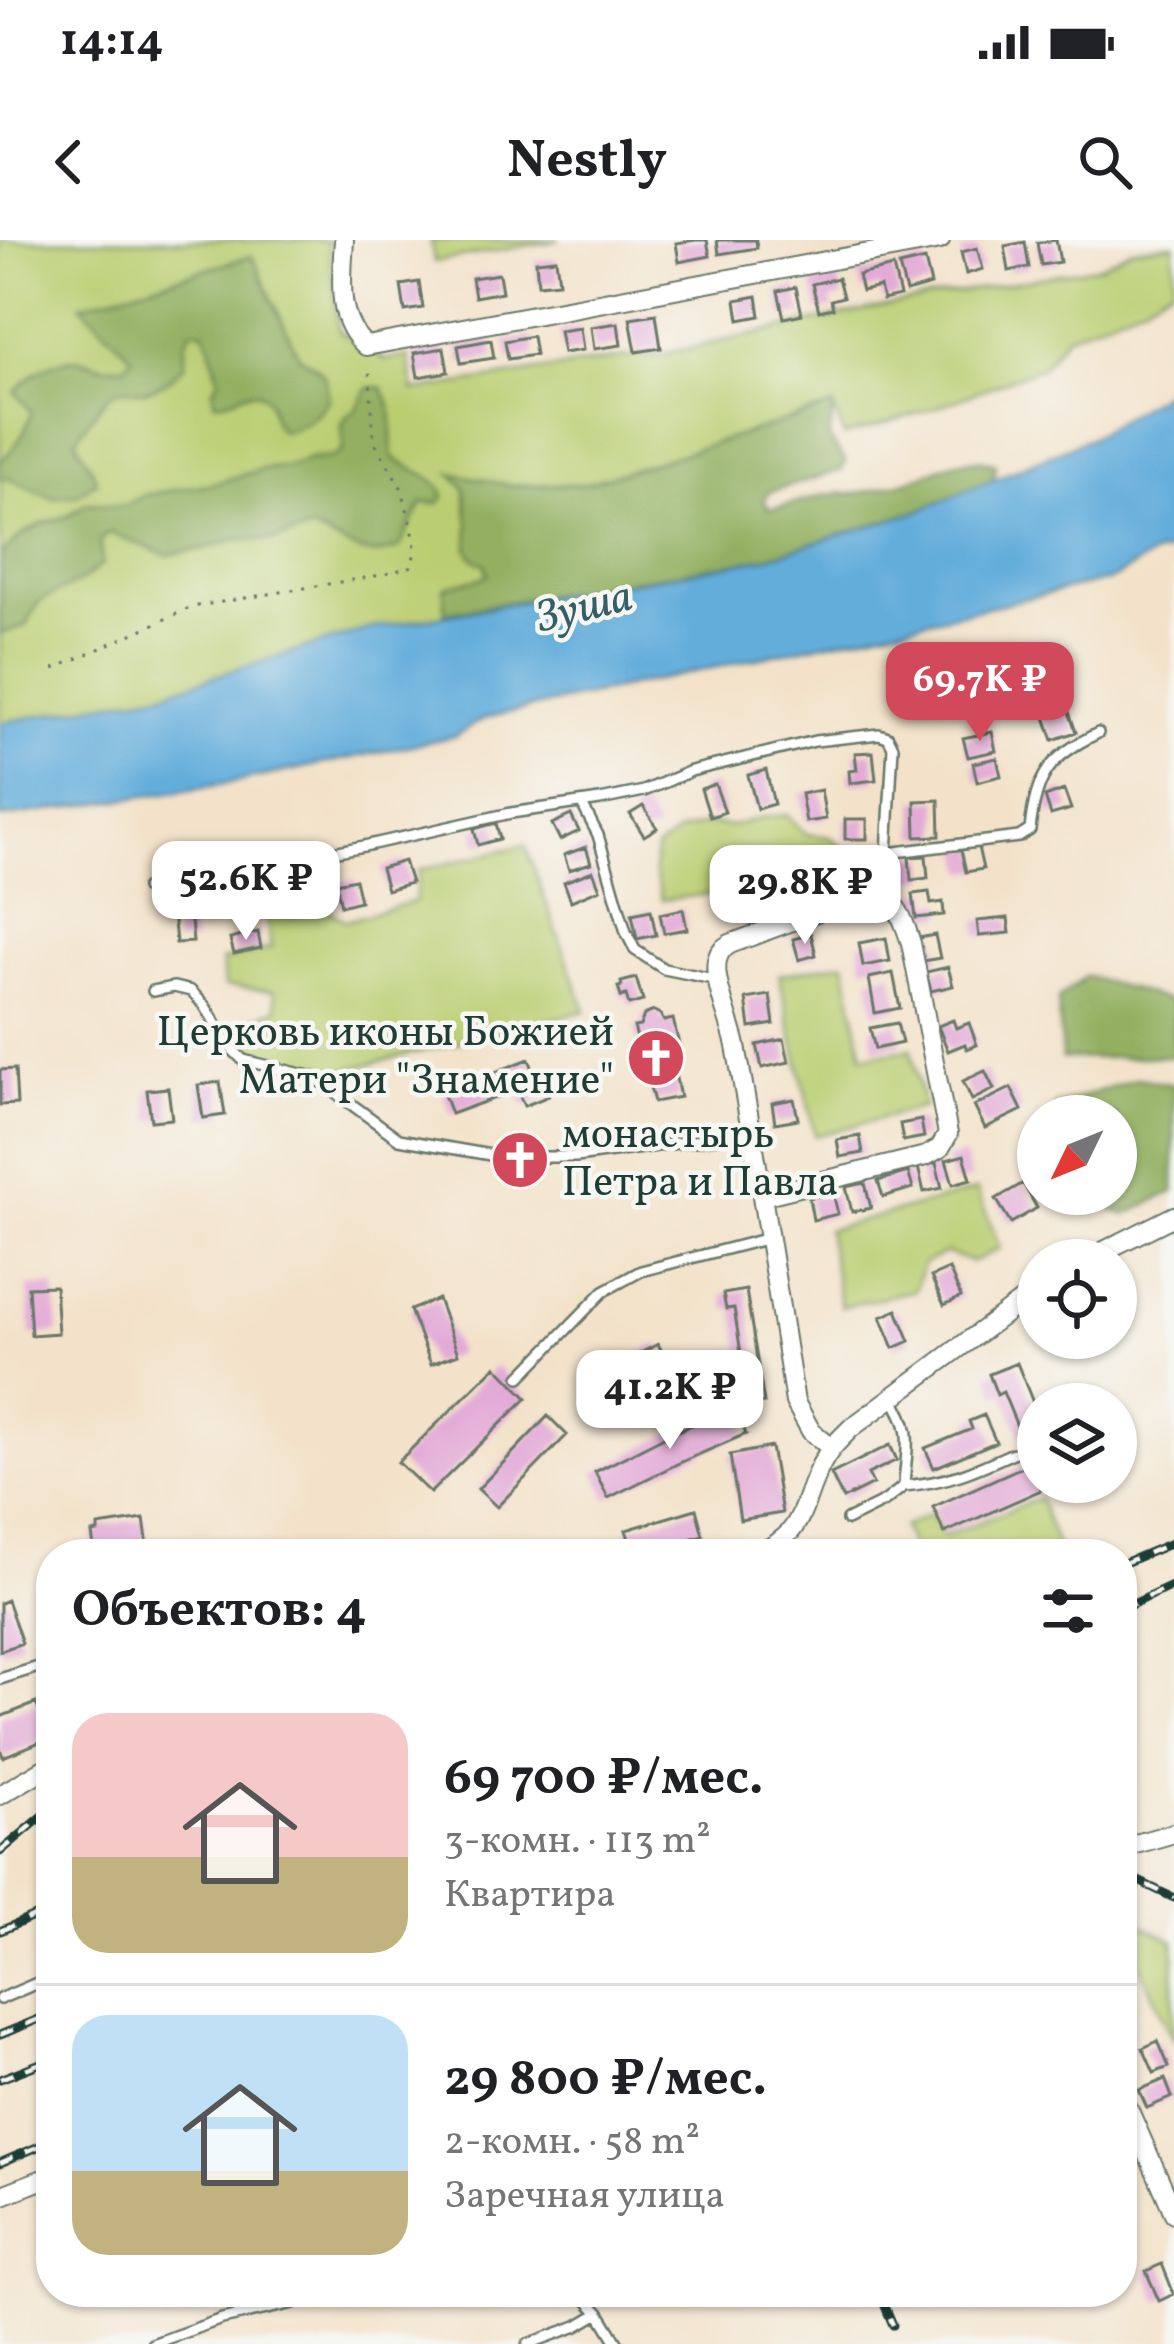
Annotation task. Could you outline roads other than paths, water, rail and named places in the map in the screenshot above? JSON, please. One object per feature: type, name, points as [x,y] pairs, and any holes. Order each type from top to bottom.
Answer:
[{"type":"street","points":[[344,240],[343,302],[354,336],[366,346],[940,240]]},
{"type":"street","points":[[762,1196],[926,1156],[940,1148],[948,1135],[911,943],[902,914],[888,899],[865,895],[730,944],[716,960],[752,1133],[762,1196],[769,1238],[795,1402],[811,1430],[831,1448]]},
{"type":"street","points":[[1128,1239],[1174,1216]]},
{"type":"street","points":[[780,1539],[806,1508],[818,1468],[851,1428],[1017,1305]]},
{"type":"street","points":[[0,1795],[36,1774]]},
{"type":"street","points":[[1137,1844],[1174,1833]]},
{"type":"street","points":[[1137,2129],[1174,2213]]},
{"type":"street","points":[[0,2196],[36,2182]]},
{"type":"lane","points":[[887,853],[1019,837],[1030,830],[1033,798],[1045,773],[1065,749],[1098,733]]},
{"type":"lane","points":[[146,888],[511,813],[644,791],[691,771],[815,741],[878,734],[888,736],[893,747],[888,899]]},
{"type":"lane","points":[[581,804],[598,835],[635,950],[664,969],[718,980]]},
{"type":"lane","points":[[152,991],[191,991],[243,1060],[314,1077],[400,1139],[502,1157],[576,1157],[752,1133]]},
{"type":"lane","points":[[520,1376],[604,1291],[640,1271],[769,1238]]},
{"type":"lane","points":[[892,1398],[908,1431],[904,1486]]},
{"type":"lane","points":[[847,1520],[885,1502],[904,1486],[941,1483],[1013,1453]]},
{"type":"lane","points":[[0,1679],[36,1668]]},
{"type":"lane","points":[[0,1999],[36,1983]]},
{"type":"lane","points":[[152,2344],[222,2319],[276,2307]]},
{"type":"lane","points":[[593,2307],[618,2344]]},
{"type":"lane","points":[[529,2344],[599,2313]]},
{"type":"water","name":"Зуша","points":[[1174,386],[1174,550],[1155,554],[1110,580],[485,718],[455,736],[231,783],[0,818],[0,723],[161,693],[368,629],[765,558],[916,512],[1090,438]]},
{"type":"railway","points":[[1137,1558],[1174,1542]]},
{"type":"railway","points":[[1137,1602],[1174,1585]]},
{"type":"railway","points":[[0,1852],[36,1822]]},
{"type":"railway","points":[[1137,1880],[1174,1898]]},
{"type":"railway","points":[[0,1931],[36,1915]]},
{"type":"railway","points":[[0,2035],[36,2020]]},
{"type":"railway","points":[[0,2079],[36,2065]]},
{"type":"railway","points":[[0,2163],[36,2147]]},
{"type":"railway","points":[[885,2307],[893,2325]]},
{"type":"place","name":"Церковь иконы Божией Матери \"Знамение\"","points":[[656,1058]]},
{"type":"place","name":"монастырь Петра и Павла","points":[[520,1160]]}]
